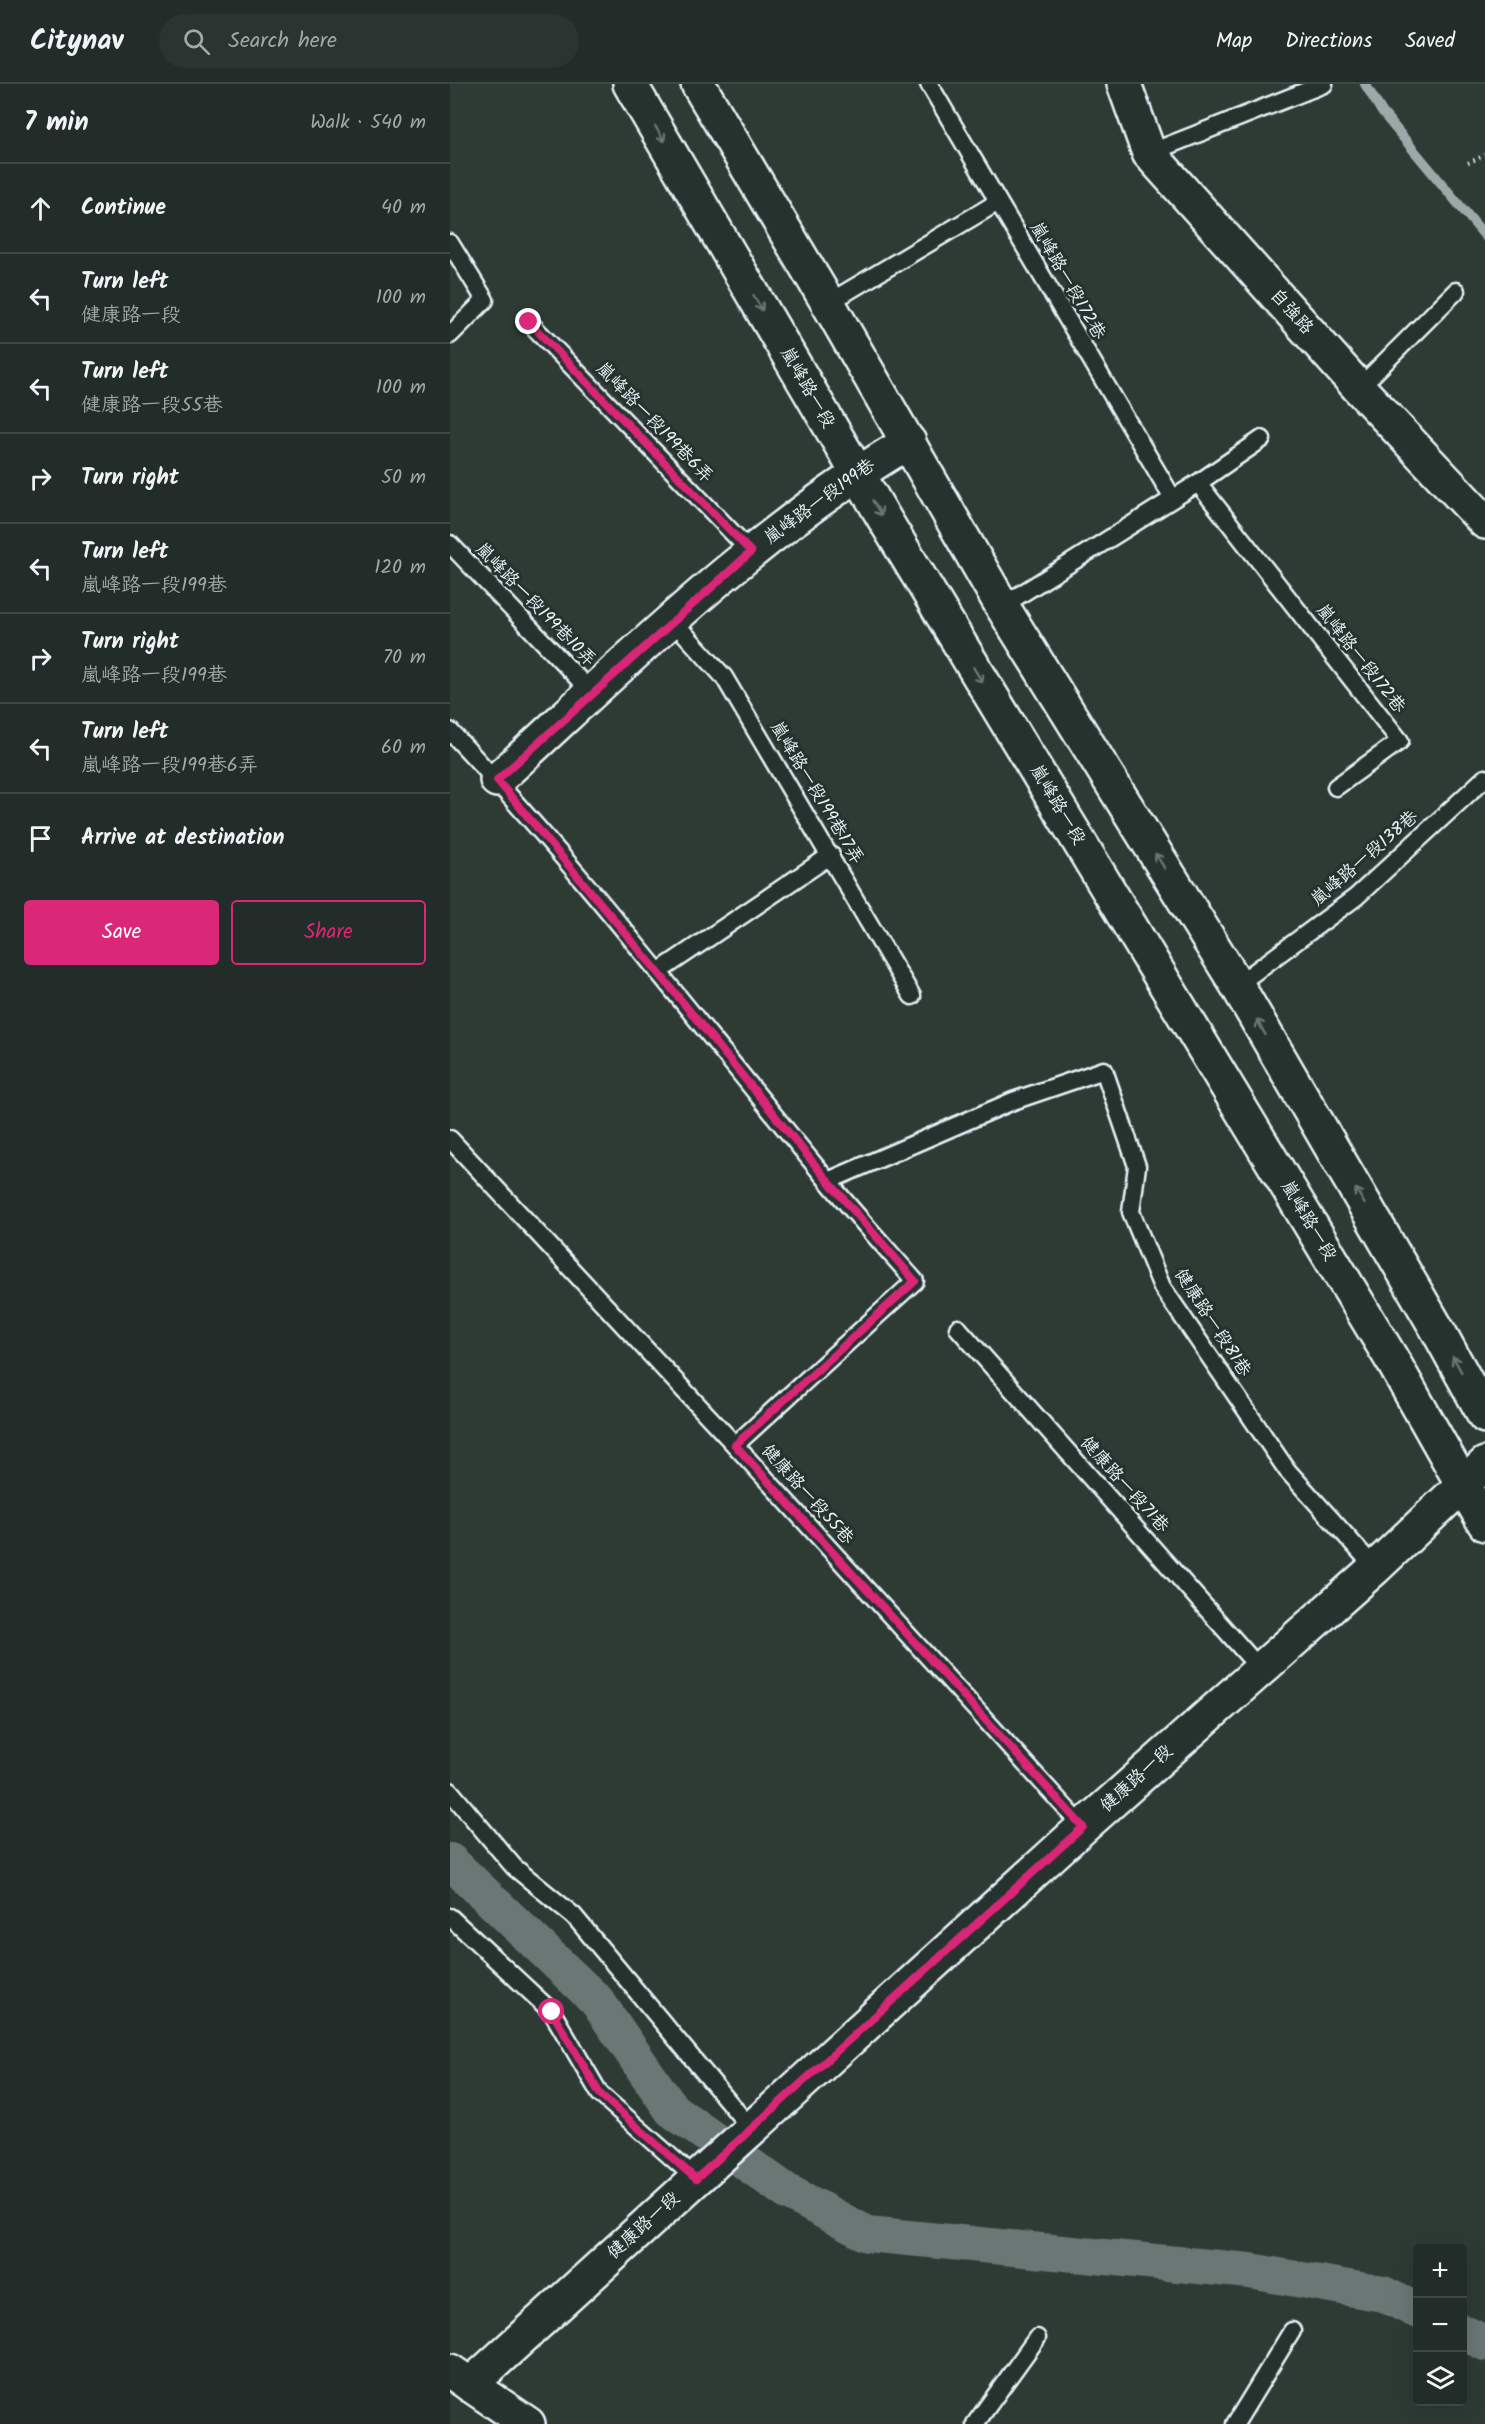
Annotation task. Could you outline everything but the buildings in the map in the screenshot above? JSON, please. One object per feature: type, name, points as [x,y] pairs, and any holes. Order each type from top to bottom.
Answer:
[{"type":"main road","name":"嵐峰路一段","points":[[630,84],[856,472],[1394,1363],[1474,1476],[1485,1524]]},
{"type":"main road","points":[[698,84],[909,442],[1002,606],[1237,985],[1440,1334],[1485,1416]]},
{"type":"main road","name":"自強路","points":[[1124,84],[1149,153],[1359,388],[1485,522]]},
{"type":"main road","name":"嵐峰路一段199巷","points":[[497,780],[751,552],[856,472],[909,442]]},
{"type":"main road","name":"健康路一段","points":[[460,2378],[752,2130],[1083,1827],[1375,1569],[1474,1476]]},
{"type":"main road","points":[[460,2378],[528,2424]]},
{"type":"lane","name":"嵐峰路一段172巷","points":[[928,84],[1172,497]]},
{"type":"lane","points":[[1149,153],[1324,84]]},
{"type":"lane","points":[[828,303],[998,202]]},
{"type":"lane","points":[[450,243],[485,300],[450,334]]},
{"type":"lane","points":[[1359,388],[1456,291]]},
{"type":"lane","name":"嵐峰路一段199巷6弄","points":[[529,322],[751,552]]},
{"type":"lane","points":[[1002,606],[1197,483],[1262,439]]},
{"type":"lane","name":"嵐峰路一段172巷","points":[[1197,483],[1400,741],[1336,787]]},
{"type":"lane","name":"嵐峰路一段199巷10弄","points":[[450,544],[592,693]]},
{"type":"lane","name":"嵐峰路一段199巷17弄","points":[[673,621],[724,677],[831,855],[912,996]]},
{"type":"lane","points":[[450,731],[497,780],[658,972],[828,1181],[915,1281],[735,1445]]},
{"type":"lane","name":"嵐峰路一段138巷","points":[[1237,985],[1356,897],[1485,778]]},
{"type":"lane","points":[[658,972],[831,855]]},
{"type":"lane","name":"健康路一段81巷","points":[[828,1181],[1013,1101],[1104,1071],[1137,1166],[1131,1212],[1162,1287],[1287,1470],[1375,1569]]},
{"type":"lane","name":"健康路一段55巷","points":[[450,1139],[735,1445],[1083,1827]]},
{"type":"lane","name":"健康路一段71巷","points":[[958,1328],[1260,1669]]},
{"type":"lane","points":[[450,1791],[514,1867],[574,1916],[752,2130]]},
{"type":"lane","points":[[450,1917],[552,2012],[600,2094],[696,2179]]},
{"type":"lane","points":[[1235,2424],[1292,2331]]},
{"type":"lane","points":[[975,2424],[1036,2338]]},
{"type":"path","points":[[1468,163],[1485,155]]},
{"type":"waterway","points":[[1365,84],[1382,112],[1485,236]]},
{"type":"waterway","points":[[450,1861],[597,2001],[672,2110],[786,2191],[867,2234],[1250,2271],[1383,2294],[1413,2309]]},
{"type":"waterway","points":[[1467,2334],[1485,2343]]},
{"type":"route","points":[[529,322],[751,552],[497,780],[658,972],[828,1181],[915,1281],[735,1445],[1083,1827],[696,2179],[600,2094],[552,2012]]}]
